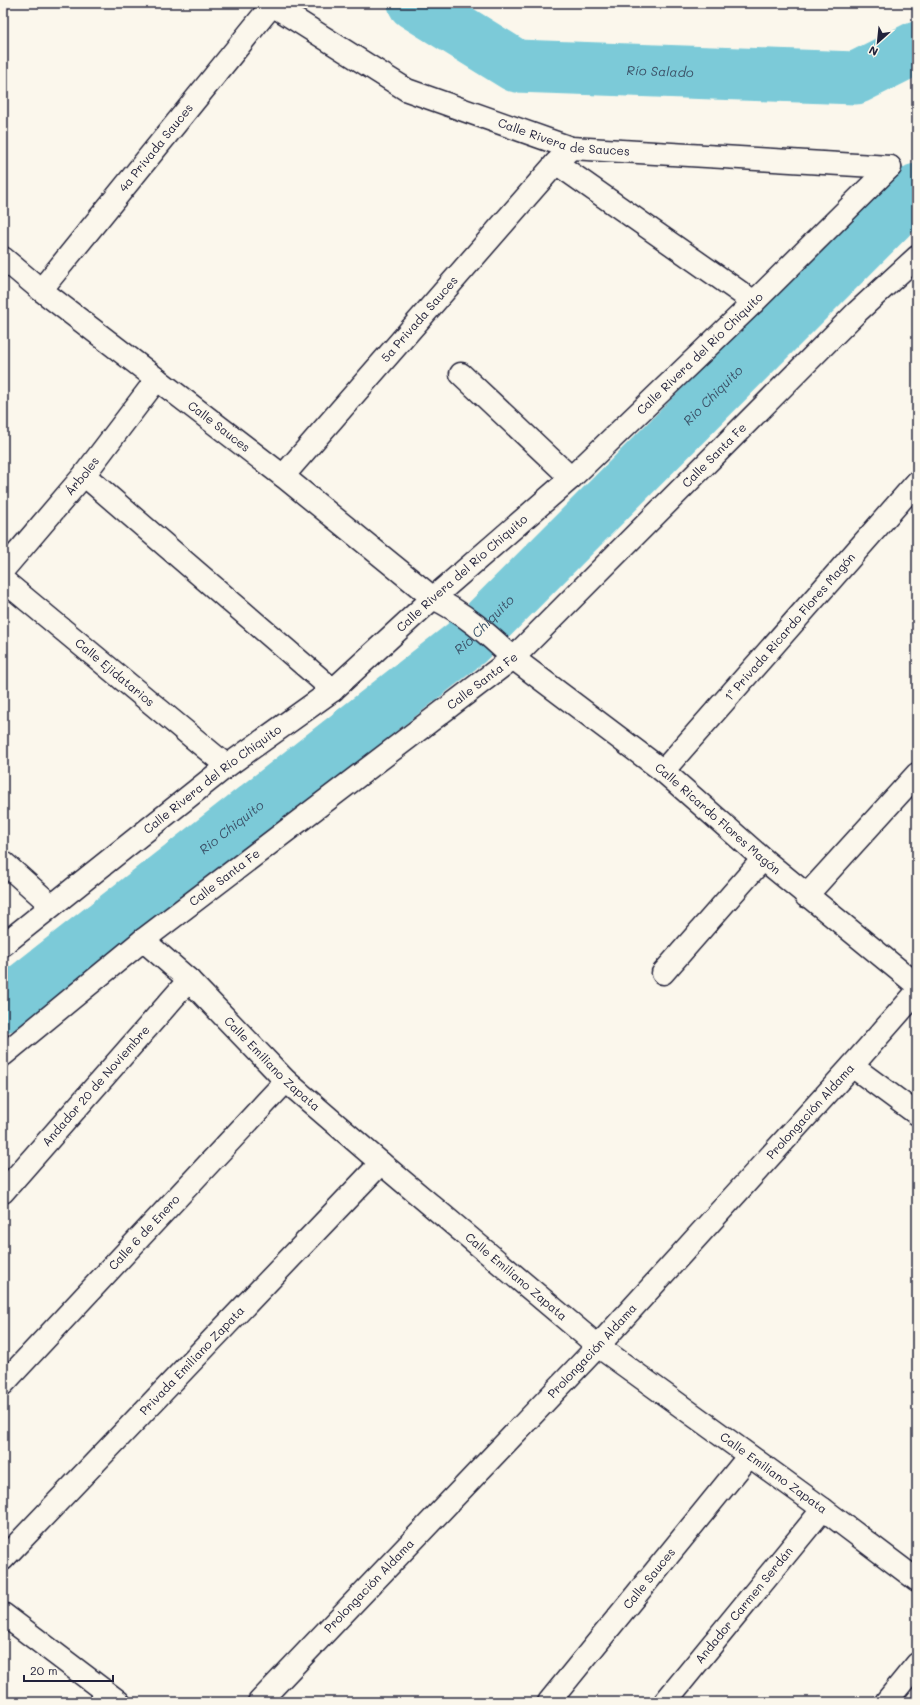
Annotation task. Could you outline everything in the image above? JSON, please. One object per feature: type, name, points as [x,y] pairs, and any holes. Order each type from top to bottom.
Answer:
[{"type":"street","name":"Calle Rivera de Sauces","points":[[270,4],[407,90],[571,148],[890,167]]},
{"type":"street","name":"4a Privada Sauces","points":[[41,290],[270,4]]},
{"type":"street","name":"5a Privada Sauces","points":[[283,476],[556,163],[571,148]]},
{"type":"street","points":[[556,163],[754,302]]},
{"type":"street","name":"Calle Rivera del Río Chiquito","points":[[3,945],[51,905],[227,766],[333,690],[441,602],[754,302],[890,167]]},
{"type":"street","name":"Calle Santa Fe","points":[[3,1055],[143,940],[513,658],[856,313],[917,257]]},
{"type":"street","name":"Calle Sauces","points":[[3,258],[41,290],[283,476],[441,602],[493,639]]},
{"type":"street","points":[[461,374],[571,478]]},
{"type":"street","name":"Árboles","points":[[3,570],[84,475],[157,379]]},
{"type":"street","points":[[84,475],[333,690]]},
{"type":"street","name":"1ª Privada Ricardo Flores Magón","points":[[663,771],[917,482]]},
{"type":"street","name":"Calle Ejidatarios","points":[[3,580],[227,766]]},
{"type":"street","name":"Calle Ricardo Flores Magón","points":[[493,639],[513,658],[663,771],[806,896],[917,985]]},
{"type":"street","points":[[806,896],[917,774]]},
{"type":"street","points":[[663,973],[763,859]]},
{"type":"street","points":[[3,862],[51,905]]},
{"type":"street","name":"Calle Emiliano Zapata","points":[[143,940],[189,980],[286,1081],[598,1346],[823,1509],[917,1580]]},
{"type":"street","name":"Andador 20 de Noviembre","points":[[3,1192],[189,980]]},
{"type":"street","name":"Prolongación Aldama","points":[[259,1702],[598,1346],[852,1066],[917,992]]},
{"type":"street","points":[[852,1066],[917,1114]]},
{"type":"street","name":"Calle 6 de Enero","points":[[3,1384],[286,1081]]},
{"type":"street","name":"Privada Emiliano Zapata","points":[[3,1559],[381,1163]]},
{"type":"street","name":"Calle Sauces","points":[[549,1702],[749,1456]]},
{"type":"street","name":"Andador Carmen Serdán","points":[[665,1702],[823,1509]]},
{"type":"street","points":[[3,1614],[119,1702]]},
{"type":"street","points":[[886,1702],[917,1664]]},
{"type":"waterway","name":"Río Salado","points":[[414,3],[516,66],[856,78],[917,47]]},
{"type":"waterway","name":"Rio Chiquito","points":[[3,1006],[466,643],[917,190]]}]
